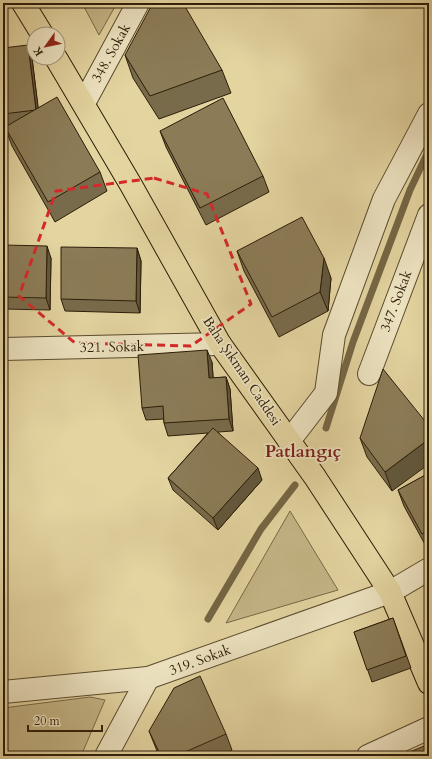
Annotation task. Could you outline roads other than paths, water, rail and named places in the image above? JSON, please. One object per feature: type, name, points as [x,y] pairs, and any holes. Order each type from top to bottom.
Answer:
[{"type":"main road","points":[[23,3],[37,26]]},
{"type":"main road","name":"Baha Şıkman Caddesi","points":[[61,66],[84,103],[220,344],[315,477],[390,592],[429,683]]},
{"type":"street","name":"348. Sokak","points":[[84,103],[138,3]]},
{"type":"street","points":[[289,441],[326,393],[334,335],[384,199],[429,114]]},
{"type":"street","name":"347. Sokak","points":[[369,374],[427,226]]},
{"type":"street","name":"321. Sokak","points":[[3,349],[220,344]]},
{"type":"street","name":"319. Sokak","points":[[3,692],[148,678],[390,592],[429,569]]},
{"type":"street","points":[[106,756],[148,678]]},
{"type":"street","points":[[368,756],[429,728]]},
{"type":"waterway","points":[[326,428],[353,342],[410,190],[429,150]]},
{"type":"waterway","points":[[208,619],[261,529],[295,485]]},
{"type":"district","name":"Patlangıç","points":[[303,451]]}]
